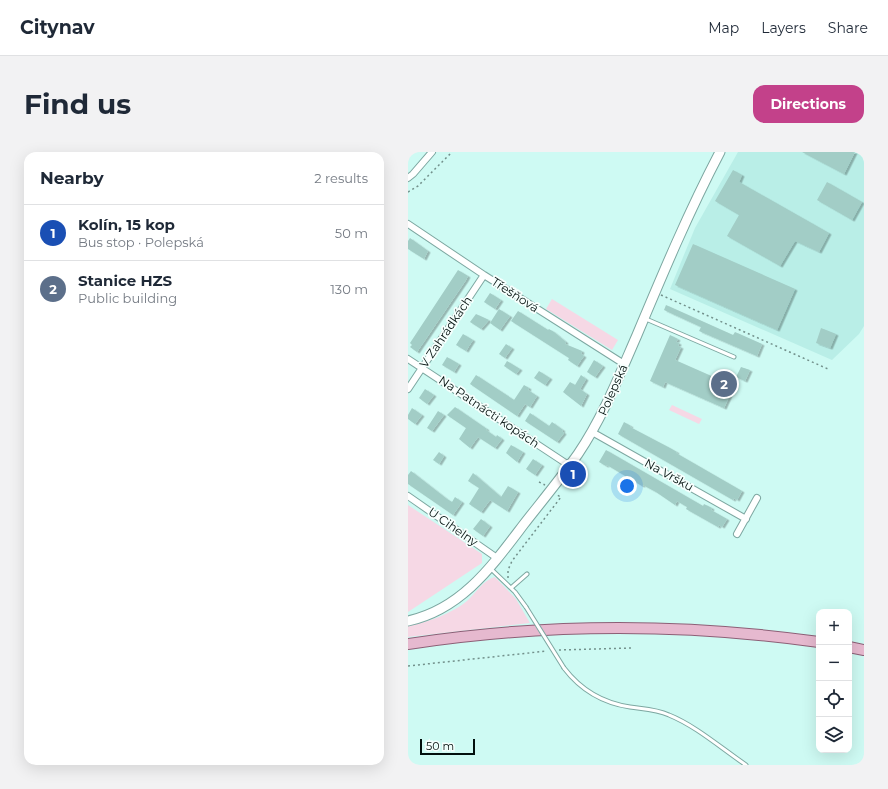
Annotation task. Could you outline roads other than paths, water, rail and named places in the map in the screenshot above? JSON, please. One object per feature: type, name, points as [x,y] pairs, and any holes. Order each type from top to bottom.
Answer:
[{"type":"main road","name":"Polepská","points":[[408,621],[434,613],[459,598],[477,583],[570,466],[592,432],[624,364],[698,195],[720,152]]},
{"type":"main road","points":[[408,644],[504,632],[612,627],[727,632],[816,642]]},
{"type":"main road","points":[[852,648],[864,650]]},
{"type":"street","points":[[411,176],[432,152]]},
{"type":"street","name":"Třešňová","points":[[408,224],[484,275],[624,364]]},
{"type":"street","name":"V Zahrádkách","points":[[408,389],[484,275]]},
{"type":"street","name":"Na Patnácti kopách","points":[[408,359],[570,466]]},
{"type":"street","name":"Na Vršku","points":[[592,432],[746,519]]},
{"type":"street","name":"U Cihelny","points":[[408,496],[498,558]]},
{"type":"street","points":[[737,534],[757,498]]},
{"type":"lane","points":[[644,318],[734,357]]},
{"type":"lane","points":[[490,568],[511,588],[526,607],[564,668],[583,687],[602,699],[622,706],[648,709],[671,716],[746,765]]},
{"type":"lane","points":[[511,588],[526,574]]},
{"type":"place","name":"Stanice HZS","points":[[724,384]]},
{"type":"place","name":"Kolín, 15 kop","points":[[573,474]]}]
